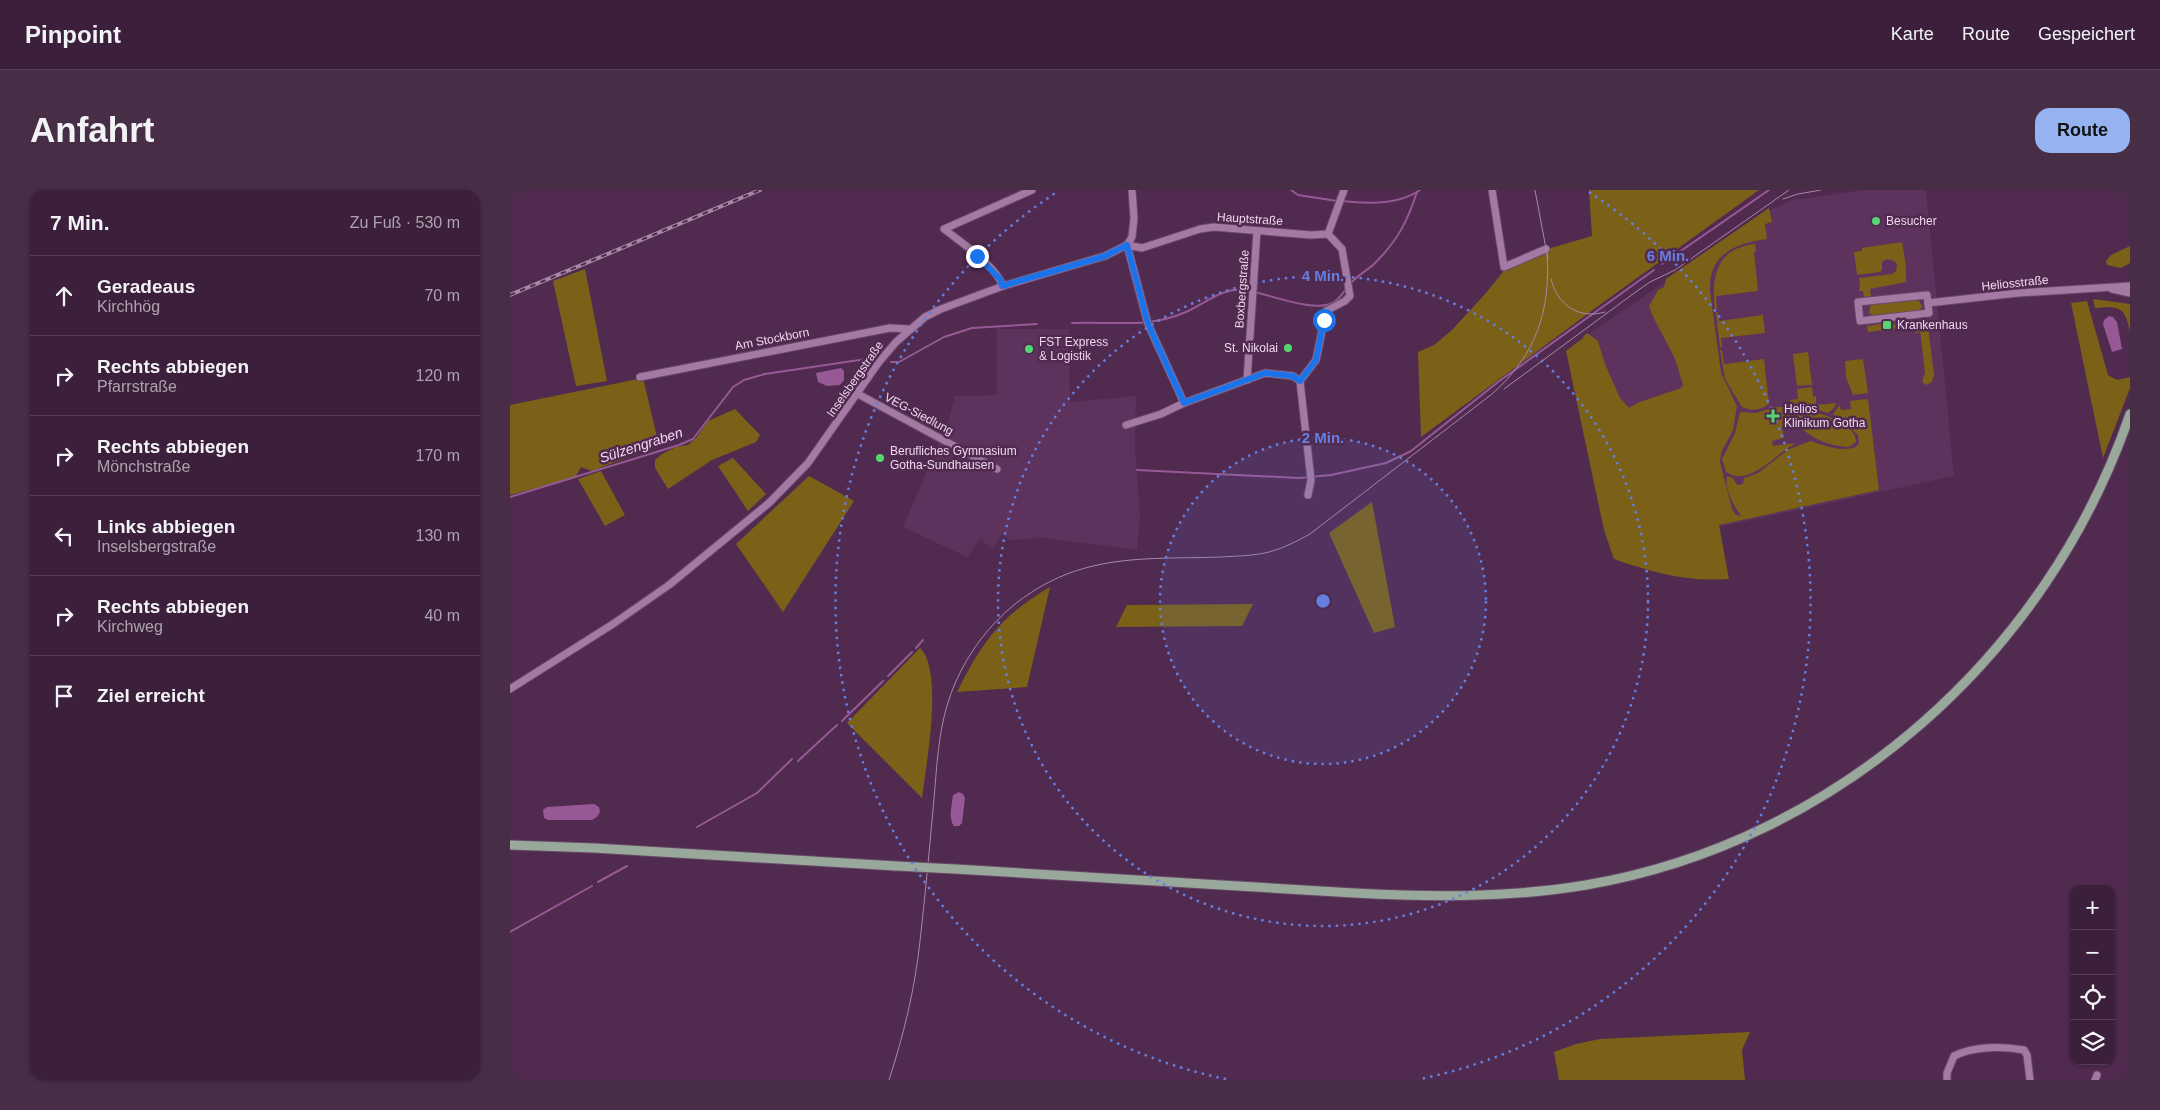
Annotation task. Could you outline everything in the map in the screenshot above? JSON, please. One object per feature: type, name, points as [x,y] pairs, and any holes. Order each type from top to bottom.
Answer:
[{"type":"main road","points":[[510,845],[594,848],[1416,896],[1492,896],[1588,884],[1629,876],[1709,851],[1777,820],[1808,804],[1854,775],[1916,729],[1980,667],[2028,610],[2067,552],[2101,487],[2130,414]]},
{"type":"street","points":[[1132,190],[1134,232],[1127,245],[1148,322],[1184,403]]},
{"type":"street","points":[[1308,495],[1310,476],[1300,381],[1316,360],[1326,311],[1345,301],[1350,296],[1342,249],[1328,234],[1344,190]]},
{"type":"street","points":[[1492,190],[1504,267],[1546,249]]},
{"type":"street","points":[[1002,286],[1000,279],[977,256],[944,229],[1027,191]]},
{"type":"street","name":"Hauptstraße","points":[[1127,245],[1142,248],[1200,230],[1214,228],[1316,235],[1328,234]]},
{"type":"street","name":"Boxbergstraße","points":[[1247,380],[1257,231]]},
{"type":"street","name":"Inselsbergstraße","points":[[510,689],[613,624],[668,585],[735,532],[789,484],[808,463],[879,362],[909,329],[925,317],[1002,286],[1105,256],[1127,245]]},
{"type":"street","points":[[2104,288],[2130,286]]},
{"type":"street","points":[[2104,288],[2130,292]]},
{"type":"street","name":"Heliosstraße","points":[[1928,303],[2104,288]]},
{"type":"street","points":[[1927,295],[1928,303],[1930,313],[1860,322],[1858,302],[1927,295]]},
{"type":"street","name":"Am Stockborn","points":[[640,377],[890,328],[909,329]]},
{"type":"street","points":[[1126,426],[1265,373],[1293,376],[1300,381]]},
{"type":"street","name":"VEG-Siedlung","points":[[858,394],[997,468]]},
{"type":"street","points":[[1947,1080],[1947,1073],[1954,1056],[1962,1052],[2000,1048],[2024,1050],[2027,1055],[2030,1080]]},
{"type":"shaded area","points":[[1589,190],[1759,190],[1421,437],[1418,352],[1434,345],[1452,330],[1506,268],[1551,248],[1592,236]]},
{"type":"shaded area","name":"Helios Klinikum Gotha","points":[[1866,190],[1926,190],[1954,476],[1719,527],[1707,519],[1719,513],[1665,497],[1637,503],[1624,501],[1612,490],[1588,356],[1583,338],[1772,209],[1793,200]]},
{"type":"shaded area","points":[[1769,208],[1772,222],[1765,224],[1767,239],[1735,247],[1726,253],[1719,259],[1711,278],[1710,291],[1721,373],[1737,406],[1733,430],[1721,453],[1720,462],[1732,509],[1736,515],[1741,516],[1728,492],[1727,476],[1733,478],[1737,485],[1743,484],[1744,478],[1758,473],[1789,449],[1811,441],[1839,449],[1856,447],[1859,443],[1858,435],[1833,414],[1840,405],[1841,410],[1851,409],[1850,401],[1868,399],[1879,490],[1719,525],[1729,579],[1684,578],[1614,559],[1604,530],[1566,351],[1583,338],[1584,342],[1583,337],[1587,333],[1598,341],[1605,364],[1620,398],[1629,408],[1637,403],[1681,388],[1683,385],[1675,359],[1649,306],[1658,290],[1664,287],[1666,279]]},
{"type":"shaded area","points":[[1902,242],[1906,266],[1906,282],[1870,289],[1871,296],[1864,297],[1863,291],[1859,291],[1859,278],[1892,274],[1896,271],[1897,266],[1895,261],[1887,259],[1882,262],[1882,270],[1880,272],[1857,275],[1854,252],[1862,251],[1862,248]]},
{"type":"shaded area","points":[[1755,244],[1756,251],[1754,252],[1758,291],[1716,296],[1717,309],[1715,310],[1714,286],[1719,266],[1732,251]]},
{"type":"shaded area","points":[[2130,246],[2130,263],[2121,268],[2107,265],[2106,261],[2111,255]]},
{"type":"shaded area","points":[[585,269],[607,381],[576,386],[553,281]]},
{"type":"shaded area","points":[[1918,299],[1922,306],[1919,312],[1873,316],[1869,313],[1870,306],[1874,304]]},
{"type":"shaded area","points":[[2093,299],[2130,304],[2130,332],[2126,317],[2120,310],[2110,307],[2095,308]]},
{"type":"shaded area","points":[[2087,301],[2108,375],[2117,380],[2130,377],[2130,388],[2103,458],[2071,303]]},
{"type":"shaded area","points":[[1718,312],[1719,321],[1763,315],[1765,333],[1721,338],[1722,347],[1720,347],[1716,313]]},
{"type":"shaded area","points":[[2109,316],[2113,317],[2117,322],[2122,349],[2112,352],[2103,324],[2104,320]]},
{"type":"shaded area","points":[[1925,319],[1928,327],[1934,375],[1932,382],[1926,385],[1922,382],[1925,373],[1920,331],[1916,334],[1915,326],[1868,332],[1867,326],[1881,324],[1885,326]]},
{"type":"shaded area","points":[[997,329],[1069,329],[1070,402],[1136,396],[1135,449],[1140,516],[1137,550],[1043,538],[1011,540],[1002,534],[992,549],[980,539],[967,557],[903,527],[948,422],[955,396],[997,395]]},
{"type":"shaded area","points":[[1720,350],[1722,350],[1724,364],[1764,359],[1769,404],[1756,410],[1742,407],[1725,379]]},
{"type":"shaded area","points":[[1808,352],[1812,385],[1797,386],[1793,354]]},
{"type":"shaded area","points":[[1863,359],[1868,393],[1853,395],[1846,377],[1845,361]]},
{"type":"shaded area","points":[[841,368],[844,371],[844,380],[840,385],[827,386],[818,382],[816,373]]},
{"type":"shaded area","points":[[643,378],[659,445],[592,471],[581,467],[575,478],[510,495],[510,405]]},
{"type":"shaded area","points":[[1812,387],[1813,397],[1816,396],[1816,405],[1836,403],[1834,408],[1828,413],[1812,408],[1798,409],[1790,404],[1790,400],[1798,399],[1797,389]]},
{"type":"shaded area","points":[[1775,407],[1788,407],[1796,411],[1793,420],[1785,421],[1782,427],[1784,438],[1772,441],[1773,446],[1796,443],[1762,467],[1744,476],[1735,476],[1726,472],[1722,459],[1735,433],[1740,412],[1756,413]]},
{"type":"shaded area","points":[[735,409],[760,435],[756,442],[712,460],[668,489],[655,468],[655,460],[676,447],[688,445],[696,438],[708,421]]},
{"type":"shaded area","points":[[1802,411],[1809,411],[1835,419],[1850,429],[1855,435],[1856,442],[1849,447],[1841,446],[1826,443],[1812,436],[1796,420],[1796,415]]},
{"type":"shaded area","points":[[733,458],[766,494],[748,511],[718,466]]},
{"type":"shaded area","points":[[601,471],[625,515],[605,526],[578,479]]},
{"type":"shaded area","points":[[809,476],[854,501],[783,612],[736,544]]},
{"type":"shaded area","points":[[1372,502],[1395,627],[1374,633],[1329,533]]},
{"type":"shaded area","points":[[1050,587],[1027,687],[957,692],[984,644],[994,632],[1018,609]]},
{"type":"shaded area","points":[[1253,604],[1242,626],[1116,627],[1127,605]]},
{"type":"shaded area","points":[[920,648],[927,660],[931,677],[932,697],[932,719],[922,798],[847,723]]},
{"type":"shaded area","points":[[959,792],[965,798],[962,823],[959,826],[954,826],[952,823],[951,807],[953,795]]},
{"type":"shaded area","points":[[594,804],[599,807],[600,812],[592,820],[548,820],[544,818],[543,810],[547,807]]},
{"type":"shaded area","points":[[1750,1032],[1742,1050],[1745,1080],[1559,1080],[1554,1052],[1576,1044],[1600,1039]]},
{"type":"waterway","points":[[1291,190],[1298,195],[1337,201]]},
{"type":"waterway","points":[[1342,201],[1361,203],[1392,201],[1412,195],[1420,190]]},
{"type":"waterway","points":[[1662,264],[1769,190]]},
{"type":"waterway","name":"Sülzengraben","points":[[1351,283],[1375,263],[1396,238],[1405,222],[1417,192]]},
{"type":"waterway","points":[[1137,470],[1299,478],[1331,475],[1386,463],[1411,451],[1498,382],[1654,270]]},
{"type":"waterway","name":"Sülzengraben","points":[[1254,292],[1315,306],[1334,302],[1346,289]]},
{"type":"waterway","name":"Sülzengraben","points":[[1072,323],[1157,321],[1186,312],[1224,292],[1232,290],[1250,291]]},
{"type":"waterway","name":"Sülzengraben","points":[[891,362],[899,362],[944,337],[972,328],[1037,324]]},
{"type":"waterway","name":"Sülzengraben","points":[[510,497],[693,439],[733,387],[744,380],[765,374],[873,358]]},
{"type":"waterway","points":[[916,648],[923,640]]},
{"type":"waterway","points":[[888,676],[912,652]]},
{"type":"waterway","points":[[842,721],[883,681]]},
{"type":"waterway","points":[[798,761],[837,725]]},
{"type":"waterway","points":[[697,827],[757,793],[792,759]]},
{"type":"waterway","points":[[598,882],[627,866]]},
{"type":"waterway","points":[[510,932],[592,886]]},
{"type":"tram line","points":[[1535,190],[1548,259]]},
{"type":"tram line","points":[[1504,389],[1637,291],[1650,282],[1675,270],[1789,190]]},
{"type":"tram line","points":[[1783,199],[1821,190]]},
{"type":"tram line","points":[[889,1080],[908,1011],[918,959],[938,751],[944,717],[951,693],[961,671],[973,650],[988,630],[1024,597],[1045,584],[1086,568],[1143,559],[1245,556],[1269,552],[1310,534],[1492,394],[1520,364],[1538,331],[1543,313],[1548,274],[1547,253]]},
{"type":"tram line","points":[[1551,279],[1558,296],[1570,308],[1586,314],[1605,312]]},
{"type":"railway","points":[[510,295],[760,190]]},
{"type":"place","name":"Besucher","points":[[1876,221]]},
{"type":"place","name":"Krankenhaus","points":[[1887,325]]},
{"type":"place","name":"St. Nikolai","points":[[1288,348]]},
{"type":"place","name":"FST Express & Logistik","points":[[1029,349]]},
{"type":"place","name":"Helios Klinikum Gotha","points":[[1773,416]]},
{"type":"place","name":"Berufliches Gymnasium Gotha-Sundhausen","points":[[880,458]]},
{"type":"route","points":[[977,256],[1000,279],[1002,286],[1105,256],[1127,245],[1148,324],[1184,403],[1265,373],[1293,376],[1300,381],[1316,360],[1324,320]]}]
